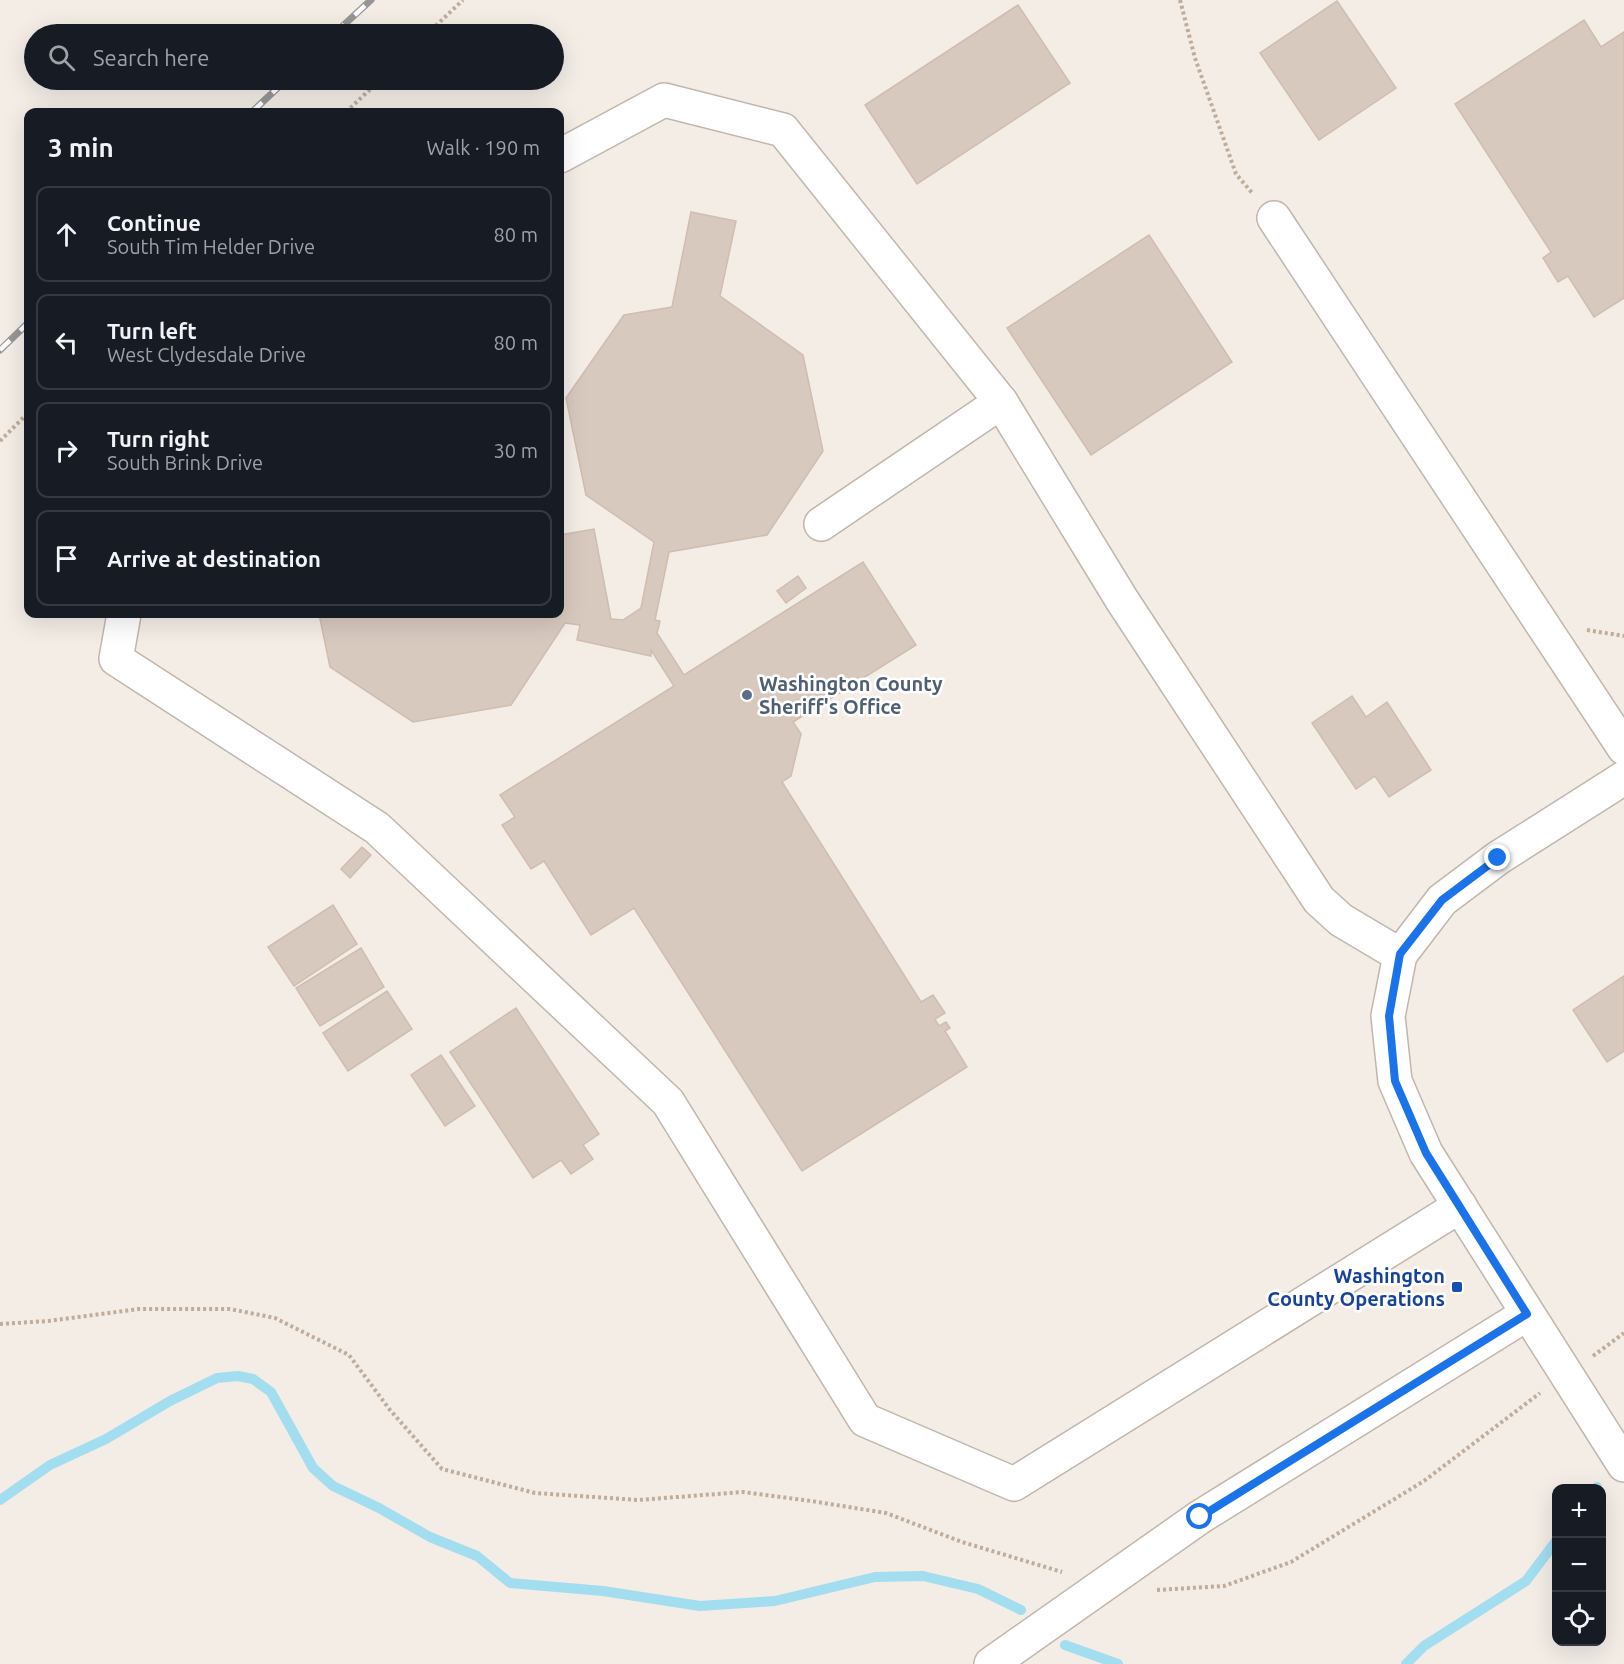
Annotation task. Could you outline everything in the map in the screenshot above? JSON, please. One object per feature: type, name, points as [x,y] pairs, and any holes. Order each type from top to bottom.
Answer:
[{"type":"street","points":[[564,154],[664,100],[783,130],[1001,402],[1122,600],[1319,900],[1341,920],[1400,954]]},
{"type":"street","points":[[1274,218],[1624,748]]},
{"type":"street","points":[[821,524],[1001,402]]},
{"type":"street","points":[[123,618],[116,659],[377,828],[668,1102],[865,1420],[1014,1484],[1460,1206]]},
{"type":"street","points":[[1624,778],[1498,858],[1442,900],[1400,954],[1389,1016],[1395,1081],[1426,1153],[1624,1466]]},
{"type":"street","points":[[991,1664],[1200,1517],[1527,1314]]},
{"type":"path","points":[[438,24],[463,0]]},
{"type":"path","points":[[1180,0],[1195,58],[1236,174],[1274,218]]},
{"type":"path","points":[[350,108],[369,90]]},
{"type":"path","points":[[0,441],[24,417]]},
{"type":"path","points":[[0,1324],[48,1321],[139,1309],[230,1309],[275,1318],[349,1355],[390,1410],[442,1469],[535,1494],[638,1500],[743,1492],[875,1512],[962,1542],[1104,1584]]},
{"type":"path","points":[[1153,1591],[1224,1586],[1291,1562],[1425,1481],[1565,1374]]},
{"type":"building","points":[[1337,1],[1396,88],[1319,140],[1260,53]]},
{"type":"building","points":[[1018,5],[1070,83],[917,184],[865,105]]},
{"type":"building","points":[[1584,20],[1601,47],[1624,32],[1624,298],[1594,317],[1568,276],[1558,282],[1543,258],[1551,252],[1455,104]]},
{"type":"building","name":"Washington County Sheriff's Office","points":[[691,212],[736,221],[720,296],[803,355],[823,451],[767,535],[669,552],[655,620],[660,621],[657,633],[684,675],[863,562],[916,645],[793,722],[801,734],[791,776],[782,782],[921,1002],[933,995],[945,1013],[935,1019],[939,1026],[946,1022],[950,1028],[945,1031],[967,1067],[802,1171],[634,908],[591,935],[544,861],[531,869],[502,825],[515,817],[500,795],[674,686],[651,650],[651,656],[577,640],[580,625],[565,623],[511,705],[413,722],[330,667],[320,618],[564,618],[564,534],[594,529],[611,619],[623,620],[641,608],[654,542],[586,495],[566,398],[624,315],[672,307]]},
{"type":"building","points":[[1149,235],[1232,362],[1091,455],[1007,328]]},
{"type":"building","points":[[798,576],[806,588],[786,603],[777,591]]},
{"type":"building","points":[[1352,696],[1366,717],[1387,702],[1431,770],[1389,797],[1375,776],[1356,789],[1312,723]]},
{"type":"building","points":[[362,847],[371,855],[350,878],[341,869]]},
{"type":"building","points":[[333,905],[357,944],[294,986],[268,947]]},
{"type":"building","points":[[361,948],[384,987],[320,1026],[296,988]]},
{"type":"building","points":[[1624,976],[1624,1051],[1607,1062],[1573,1010]]},
{"type":"building","points":[[387,991],[412,1029],[348,1071],[323,1033]]},
{"type":"building","points":[[516,1008],[599,1134],[583,1145],[593,1159],[571,1174],[561,1160],[533,1178],[450,1052]]},
{"type":"building","points":[[441,1055],[475,1106],[445,1126],[411,1075]]},
{"type":"waterway","points":[[0,1500],[50,1465],[106,1439],[170,1401],[217,1378],[238,1376],[253,1379],[271,1392],[313,1468],[333,1486],[379,1508],[430,1537],[477,1556],[510,1583],[603,1591],[700,1606],[775,1601],[875,1577],[923,1576],[978,1589],[1021,1610]]},
{"type":"waterway","points":[[1406,1664],[1424,1646],[1526,1581],[1552,1546]]},
{"type":"waterway","points":[[1065,1645],[1118,1664]]},
{"type":"railway","points":[[345,24],[371,0]]},
{"type":"railway","points":[[256,108],[275,90]]},
{"type":"railway","points":[[0,350],[24,327]]},
{"type":"place","name":"Washington County Sheriff's Office","points":[[747,695]]},
{"type":"place","name":"Washington County Operations","points":[[1457,1287]]},
{"type":"route","points":[[1200,1517],[1527,1314],[1426,1153],[1395,1081],[1389,1016],[1400,954],[1442,900],[1498,858]]}]
